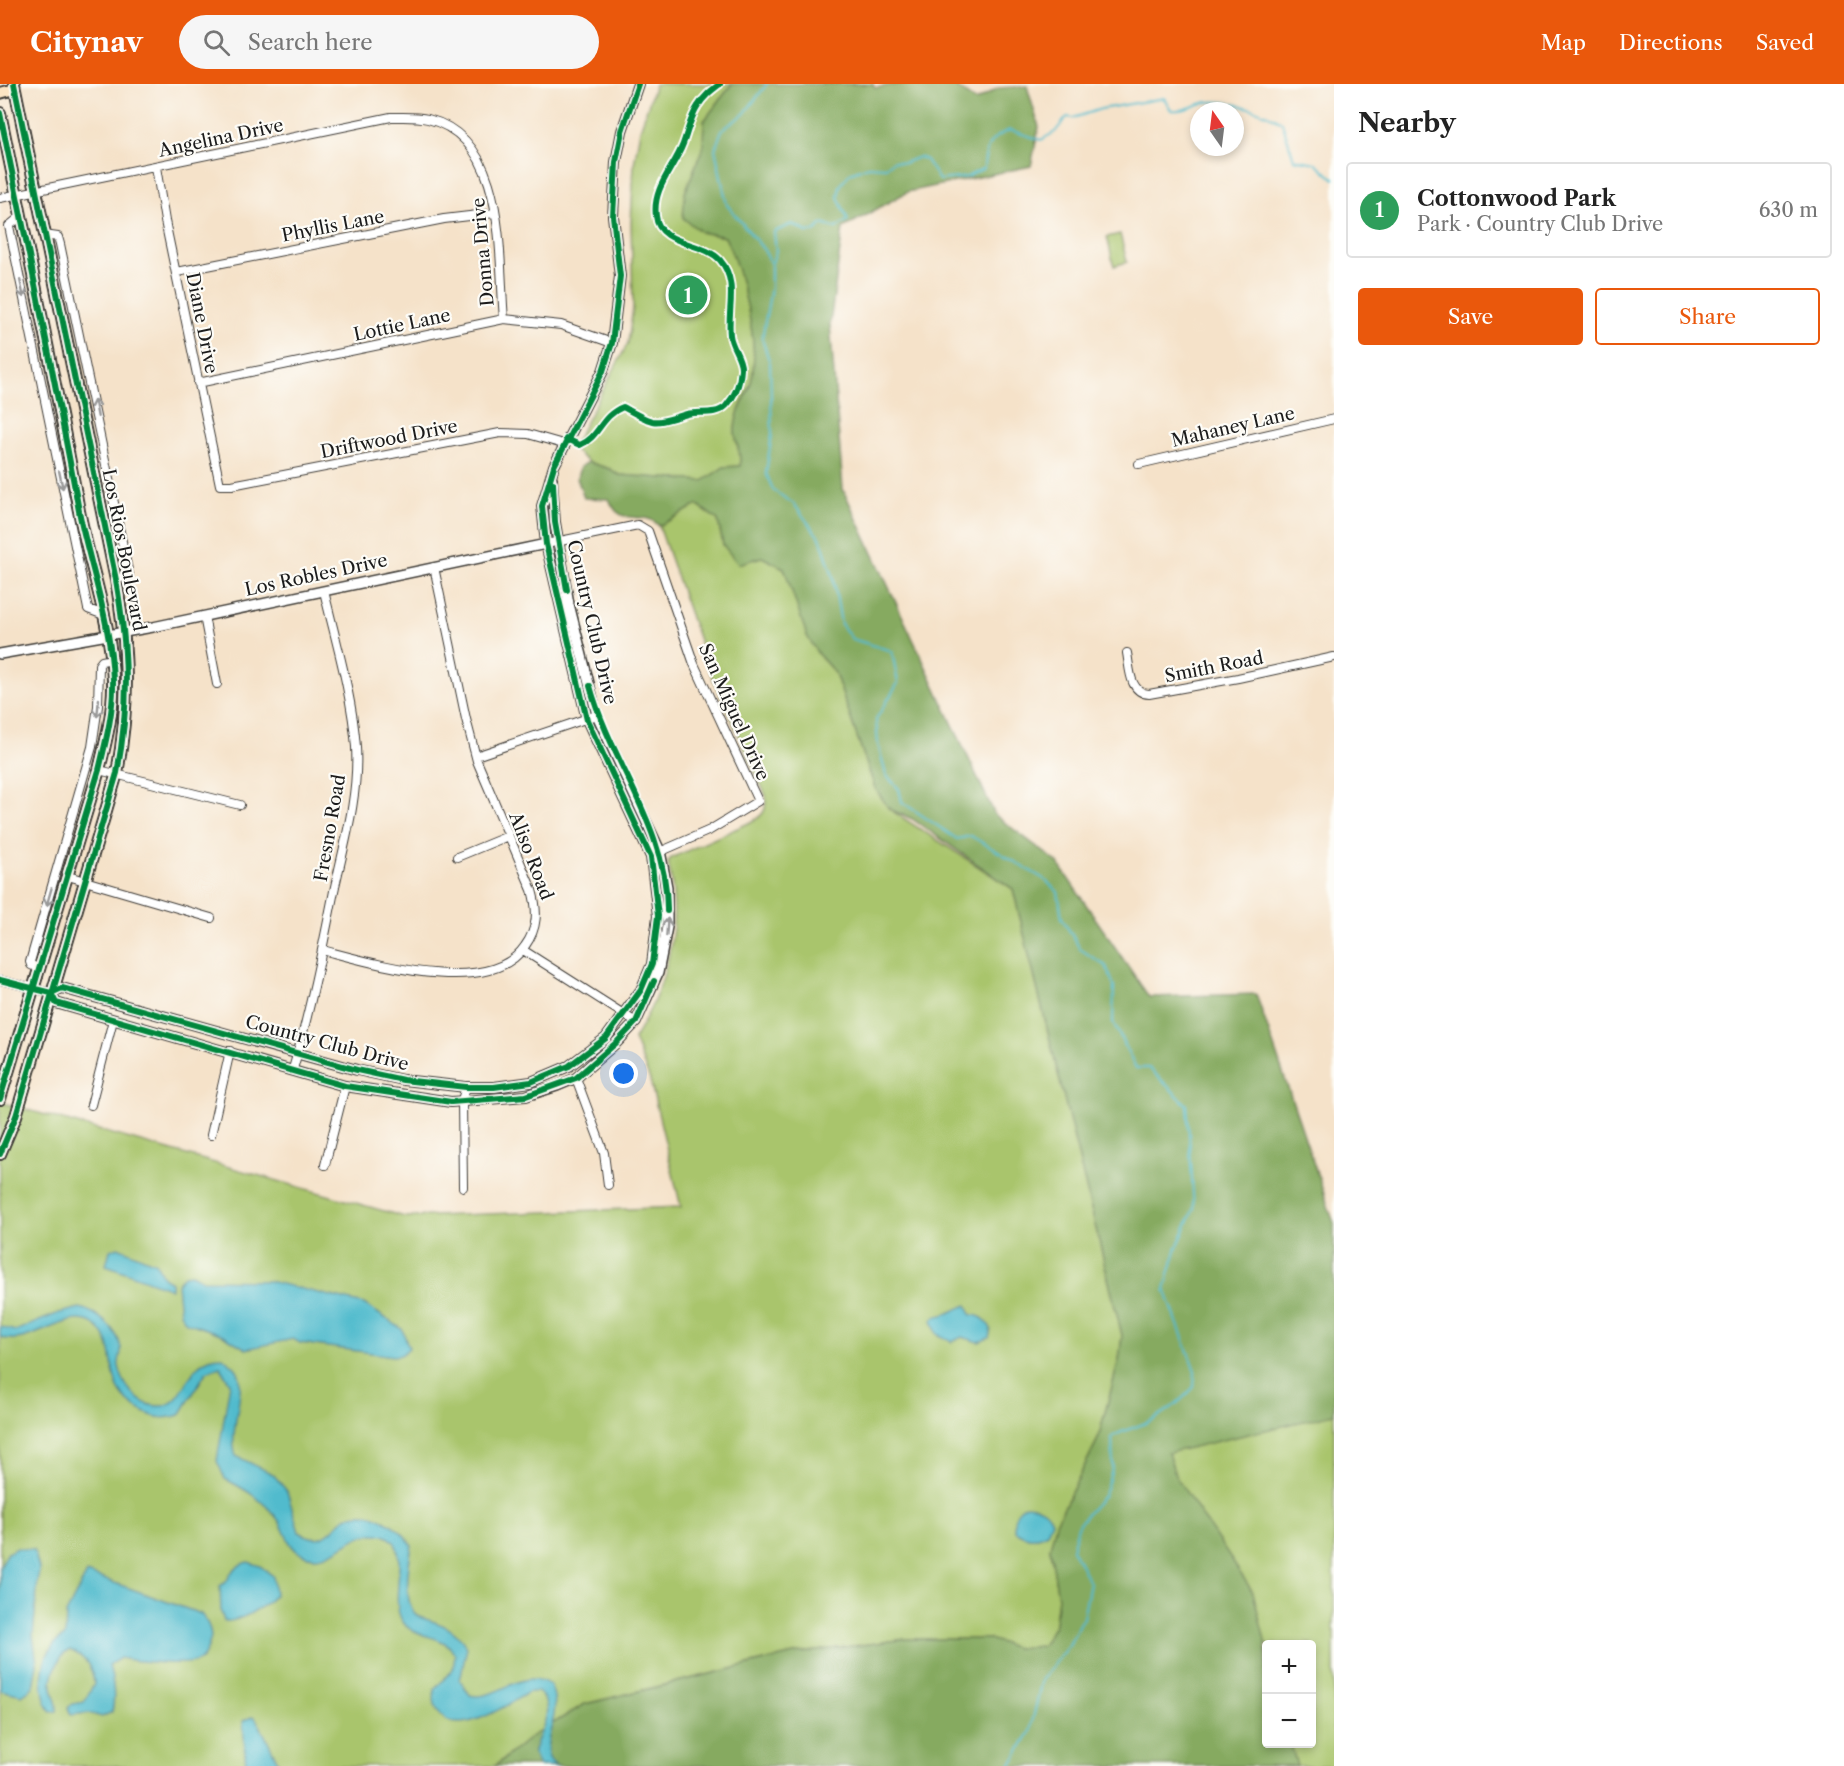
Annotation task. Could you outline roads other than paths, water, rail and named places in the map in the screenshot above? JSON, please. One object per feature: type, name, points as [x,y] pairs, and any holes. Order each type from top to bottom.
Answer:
[{"type":"main road","points":[[0,87],[14,86]]},
{"type":"main road","points":[[0,93],[14,86]]},
{"type":"main road","name":"Los Rios Boulevard","points":[[0,1154],[16,1116],[117,773],[124,734],[128,660],[116,579],[14,86]]},
{"type":"main road","name":"Los Rios Boulevard","points":[[0,113],[64,423],[86,547],[104,615],[112,659],[113,683],[110,717],[99,770],[0,1099]]},
{"type":"street","name":"Country Club Drive","points":[[0,980],[51,993],[62,988],[357,1070],[403,1080],[466,1087],[494,1087],[531,1082],[569,1066],[590,1053],[606,1038],[641,990],[655,950],[658,916],[656,854],[587,720],[546,544],[542,506],[563,444],[603,370],[612,343],[620,276],[613,216],[616,162],[622,131],[638,84]]},
{"type":"street","name":"Angelina Drive","points":[[0,198],[391,117],[428,119],[447,127]]},
{"type":"street","name":"Donna Drive","points":[[447,127],[475,152],[492,187],[504,319]]},
{"type":"street","name":"Diane Drive","points":[[156,167],[165,221],[220,485]]},
{"type":"street","name":"Phyllis Lane","points":[[177,272],[444,219],[495,213]]},
{"type":"street","name":"Lottie Lane","points":[[198,383],[504,319],[561,325],[612,343]]},
{"type":"street","name":"Mahaney Lane","points":[[1139,464],[1334,419]]},
{"type":"street","name":"Driftwood Drive","points":[[220,485],[232,485],[500,433],[528,434],[563,444]]},
{"type":"street","name":"Country Club Drive","points":[[51,993],[56,1003],[293,1069],[345,1086],[451,1102],[526,1096],[576,1078],[636,1022],[648,998],[664,950],[667,887],[656,854],[597,715],[569,604],[558,541],[552,478]]},
{"type":"street","name":"Los Robles Drive","points":[[0,654],[125,632],[638,525]]},
{"type":"street","name":"San Miguel Drive","points":[[638,525],[648,531],[694,664],[758,801],[710,830],[656,854]]},
{"type":"street","name":"Aliso Road","points":[[322,950],[393,968],[432,974],[480,971],[511,962],[523,950],[536,927],[536,902],[476,756],[434,567]]},
{"type":"street","name":"Fresno Road","points":[[293,1069],[322,950],[352,809],[356,749],[352,715],[324,591]]},
{"type":"street","points":[[204,616],[217,684]]},
{"type":"street","name":"Smith Road","points":[[1127,653],[1134,685],[1140,692],[1149,694],[1334,657]]},
{"type":"street","name":"Los Rios Boulevard","points":[[40,969],[31,965],[30,962],[92,747],[98,706],[99,665],[102,661],[112,659]]},
{"type":"street","points":[[476,756],[597,715]]},
{"type":"street","points":[[99,770],[240,805]]},
{"type":"street","points":[[458,857],[508,836]]},
{"type":"street","points":[[68,876],[211,918]]},
{"type":"street","points":[[523,950],[636,1022]]},
{"type":"street","points":[[92,1105],[113,1020]]},
{"type":"street","points":[[211,1135],[230,1051]]},
{"type":"street","points":[[576,1078],[602,1144],[608,1185]]},
{"type":"street","points":[[325,1165],[345,1086]]},
{"type":"street","points":[[463,1187],[462,1100],[466,1087]]},
{"type":"water","points":[[118,1247],[156,1263],[163,1277],[171,1282],[171,1289],[106,1265],[110,1250]]},
{"type":"water","points":[[191,1274],[203,1280],[269,1281],[364,1304],[402,1329],[409,1348],[401,1355],[393,1356],[300,1343],[293,1339],[246,1349],[223,1335],[186,1322],[180,1313],[177,1284],[184,1275]]},
{"type":"water","points":[[967,1305],[971,1315],[981,1317],[988,1323],[991,1329],[989,1338],[979,1342],[962,1337],[952,1342],[937,1334],[932,1320]]},
{"type":"water","points":[[80,1308],[100,1317],[116,1334],[121,1348],[119,1366],[127,1387],[138,1398],[151,1405],[169,1404],[176,1399],[193,1372],[200,1364],[210,1359],[223,1357],[234,1366],[240,1378],[234,1436],[236,1456],[273,1474],[287,1491],[299,1532],[309,1537],[324,1536],[346,1518],[360,1514],[377,1517],[401,1532],[412,1545],[408,1585],[411,1606],[415,1614],[453,1631],[467,1647],[460,1680],[470,1695],[490,1694],[529,1679],[550,1685],[555,1709],[547,1752],[550,1760],[557,1766],[539,1766],[533,1754],[547,1714],[544,1699],[538,1692],[529,1692],[485,1717],[472,1721],[460,1723],[449,1721],[441,1715],[435,1703],[435,1689],[453,1669],[455,1655],[438,1639],[415,1632],[403,1622],[398,1611],[397,1598],[399,1555],[395,1544],[388,1537],[365,1535],[321,1556],[312,1557],[302,1554],[290,1544],[279,1521],[267,1507],[247,1491],[225,1479],[217,1461],[230,1383],[220,1367],[206,1372],[180,1415],[157,1417],[130,1403],[121,1393],[105,1337],[97,1327],[87,1321],[75,1320],[63,1323],[24,1338],[0,1337],[0,1326],[15,1331],[59,1313]]},
{"type":"water","points":[[1026,1505],[1039,1507],[1048,1514],[1052,1521],[1047,1533],[1031,1537],[1015,1531],[1015,1516]]},
{"type":"water","points":[[17,1548],[34,1550],[39,1568],[33,1636],[37,1664],[33,1687],[22,1695],[0,1690],[0,1567],[7,1553]]},
{"type":"water","points":[[248,1562],[260,1566],[273,1576],[275,1595],[251,1613],[224,1621],[221,1612],[220,1586],[227,1581],[235,1569]]},
{"type":"water","points":[[87,1573],[201,1614],[211,1632],[205,1655],[194,1662],[161,1663],[120,1658],[109,1665],[114,1700],[112,1712],[102,1717],[88,1713],[71,1715],[68,1708],[72,1704],[84,1702],[94,1684],[92,1672],[87,1663],[70,1650],[58,1662],[53,1674],[52,1687],[57,1711],[51,1712],[43,1693],[43,1671],[46,1660],[50,1650],[65,1636],[66,1614]]},
{"type":"water","points":[[254,1716],[279,1766],[246,1766],[243,1721]]},
{"type":"waterway","points":[[767,84],[744,114],[722,130],[715,149],[727,205],[764,250],[771,264],[771,288],[762,339],[770,363],[772,434],[766,473],[773,490],[794,504],[821,540],[833,576],[841,624],[852,639],[892,651],[898,683],[876,719],[878,744],[886,775],[899,789],[902,802],[957,839],[971,836],[1044,879],[1058,892],[1062,918],[1080,949],[1106,966],[1114,986],[1113,1022],[1136,1068],[1149,1068],[1187,1105],[1194,1208],[1176,1250],[1165,1289],[1195,1371],[1194,1387],[1164,1413],[1112,1437],[1113,1467],[1104,1495],[1079,1523],[1072,1549],[1090,1583],[1083,1618],[1069,1645],[1042,1679],[1030,1732],[1010,1766]]},
{"type":"waterway","points":[[772,263],[776,251],[774,232],[792,224],[807,232],[815,231],[822,224],[836,228],[848,220],[838,197],[840,186],[850,173],[868,166],[886,167],[893,161],[904,163],[919,157],[926,160],[939,180],[967,177],[984,168],[987,148],[998,136],[1010,130],[1041,140],[1055,132],[1067,117],[1073,118],[1101,109],[1164,98],[1171,110],[1217,102],[1247,107],[1274,118],[1282,122],[1294,159],[1316,163],[1334,179]]},
{"type":"place","name":"Cottonwood Park","points":[[688,295]]}]
